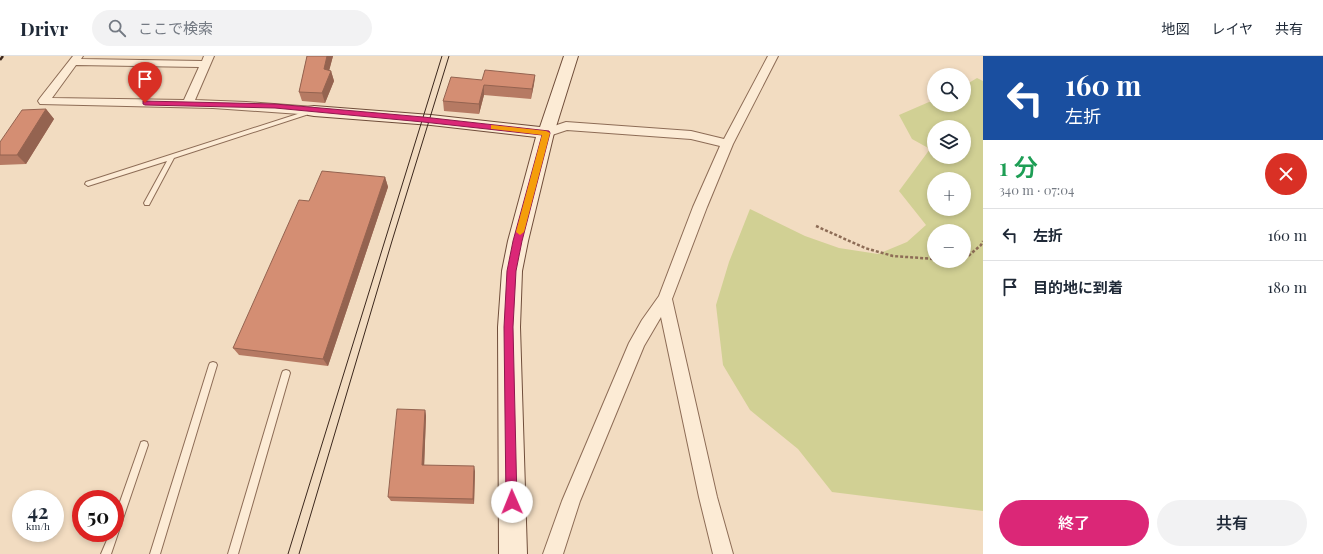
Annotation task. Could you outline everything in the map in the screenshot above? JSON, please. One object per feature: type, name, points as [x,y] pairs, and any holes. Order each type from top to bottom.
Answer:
[{"type":"main road","points":[[513,554],[509,327],[512,271],[518,241],[546,133],[571,56]]},
{"type":"main road","points":[[314,111],[423,119],[546,133]]},
{"type":"street","points":[[553,554],[571,501],[637,343],[647,325],[665,299],[700,207],[727,144],[773,56]]},
{"type":"street","points":[[188,103],[208,60],[75,59],[44,101],[275,106],[314,111]]},
{"type":"street","points":[[546,133],[566,126],[691,135],[727,144]]},
{"type":"street","points":[[665,299],[708,497],[723,554]]},
{"type":"lane","points":[[88,184],[314,111]]},
{"type":"lane","points":[[147,203],[172,156]]},
{"type":"lane","points":[[155,554],[213,365]]},
{"type":"lane","points":[[233,554],[286,373]]},
{"type":"lane","points":[[124,503],[144,445]]},
{"type":"lane","points":[[106,554],[111,542]]},
{"type":"path","points":[[816,226],[865,248],[886,254],[927,258]]},
{"type":"path","points":[[971,253],[983,241]]},
{"type":"shaded area","points":[[977,78],[983,81],[983,511],[832,492],[798,449],[750,410],[723,365],[716,305],[729,262],[750,209],[805,236],[839,248],[878,254],[907,242],[926,225],[899,191],[927,153],[927,164],[971,164],[971,120],[927,120],[927,147],[912,139],[899,115],[927,103],[927,112],[971,112],[971,82]]},
{"type":"building","points":[[307,56],[327,56],[324,69],[331,71],[322,93],[299,92]]},
{"type":"building","points":[[485,70],[535,75],[532,89],[484,85],[479,104],[443,101],[451,77],[482,80]]},
{"type":"building","points":[[46,109],[17,155],[0,155],[0,142],[22,110]]},
{"type":"building","points":[[322,171],[385,177],[323,359],[233,348],[299,200],[309,201]]},
{"type":"building","points":[[397,409],[425,410],[422,465],[474,466],[473,499],[388,497]]},
{"type":"tram line","points":[[288,554],[442,56]]},
{"type":"tram line","points":[[299,554],[392,241],[449,56]]},
{"type":"railway","points":[[0,60],[3,56]]},
{"type":"slow traffic","points":[[493,127],[546,133],[520,232]]},
{"type":"route","points":[[145,103],[275,106],[314,111],[423,119],[546,133],[518,241],[512,271],[509,327],[512,502]]}]
